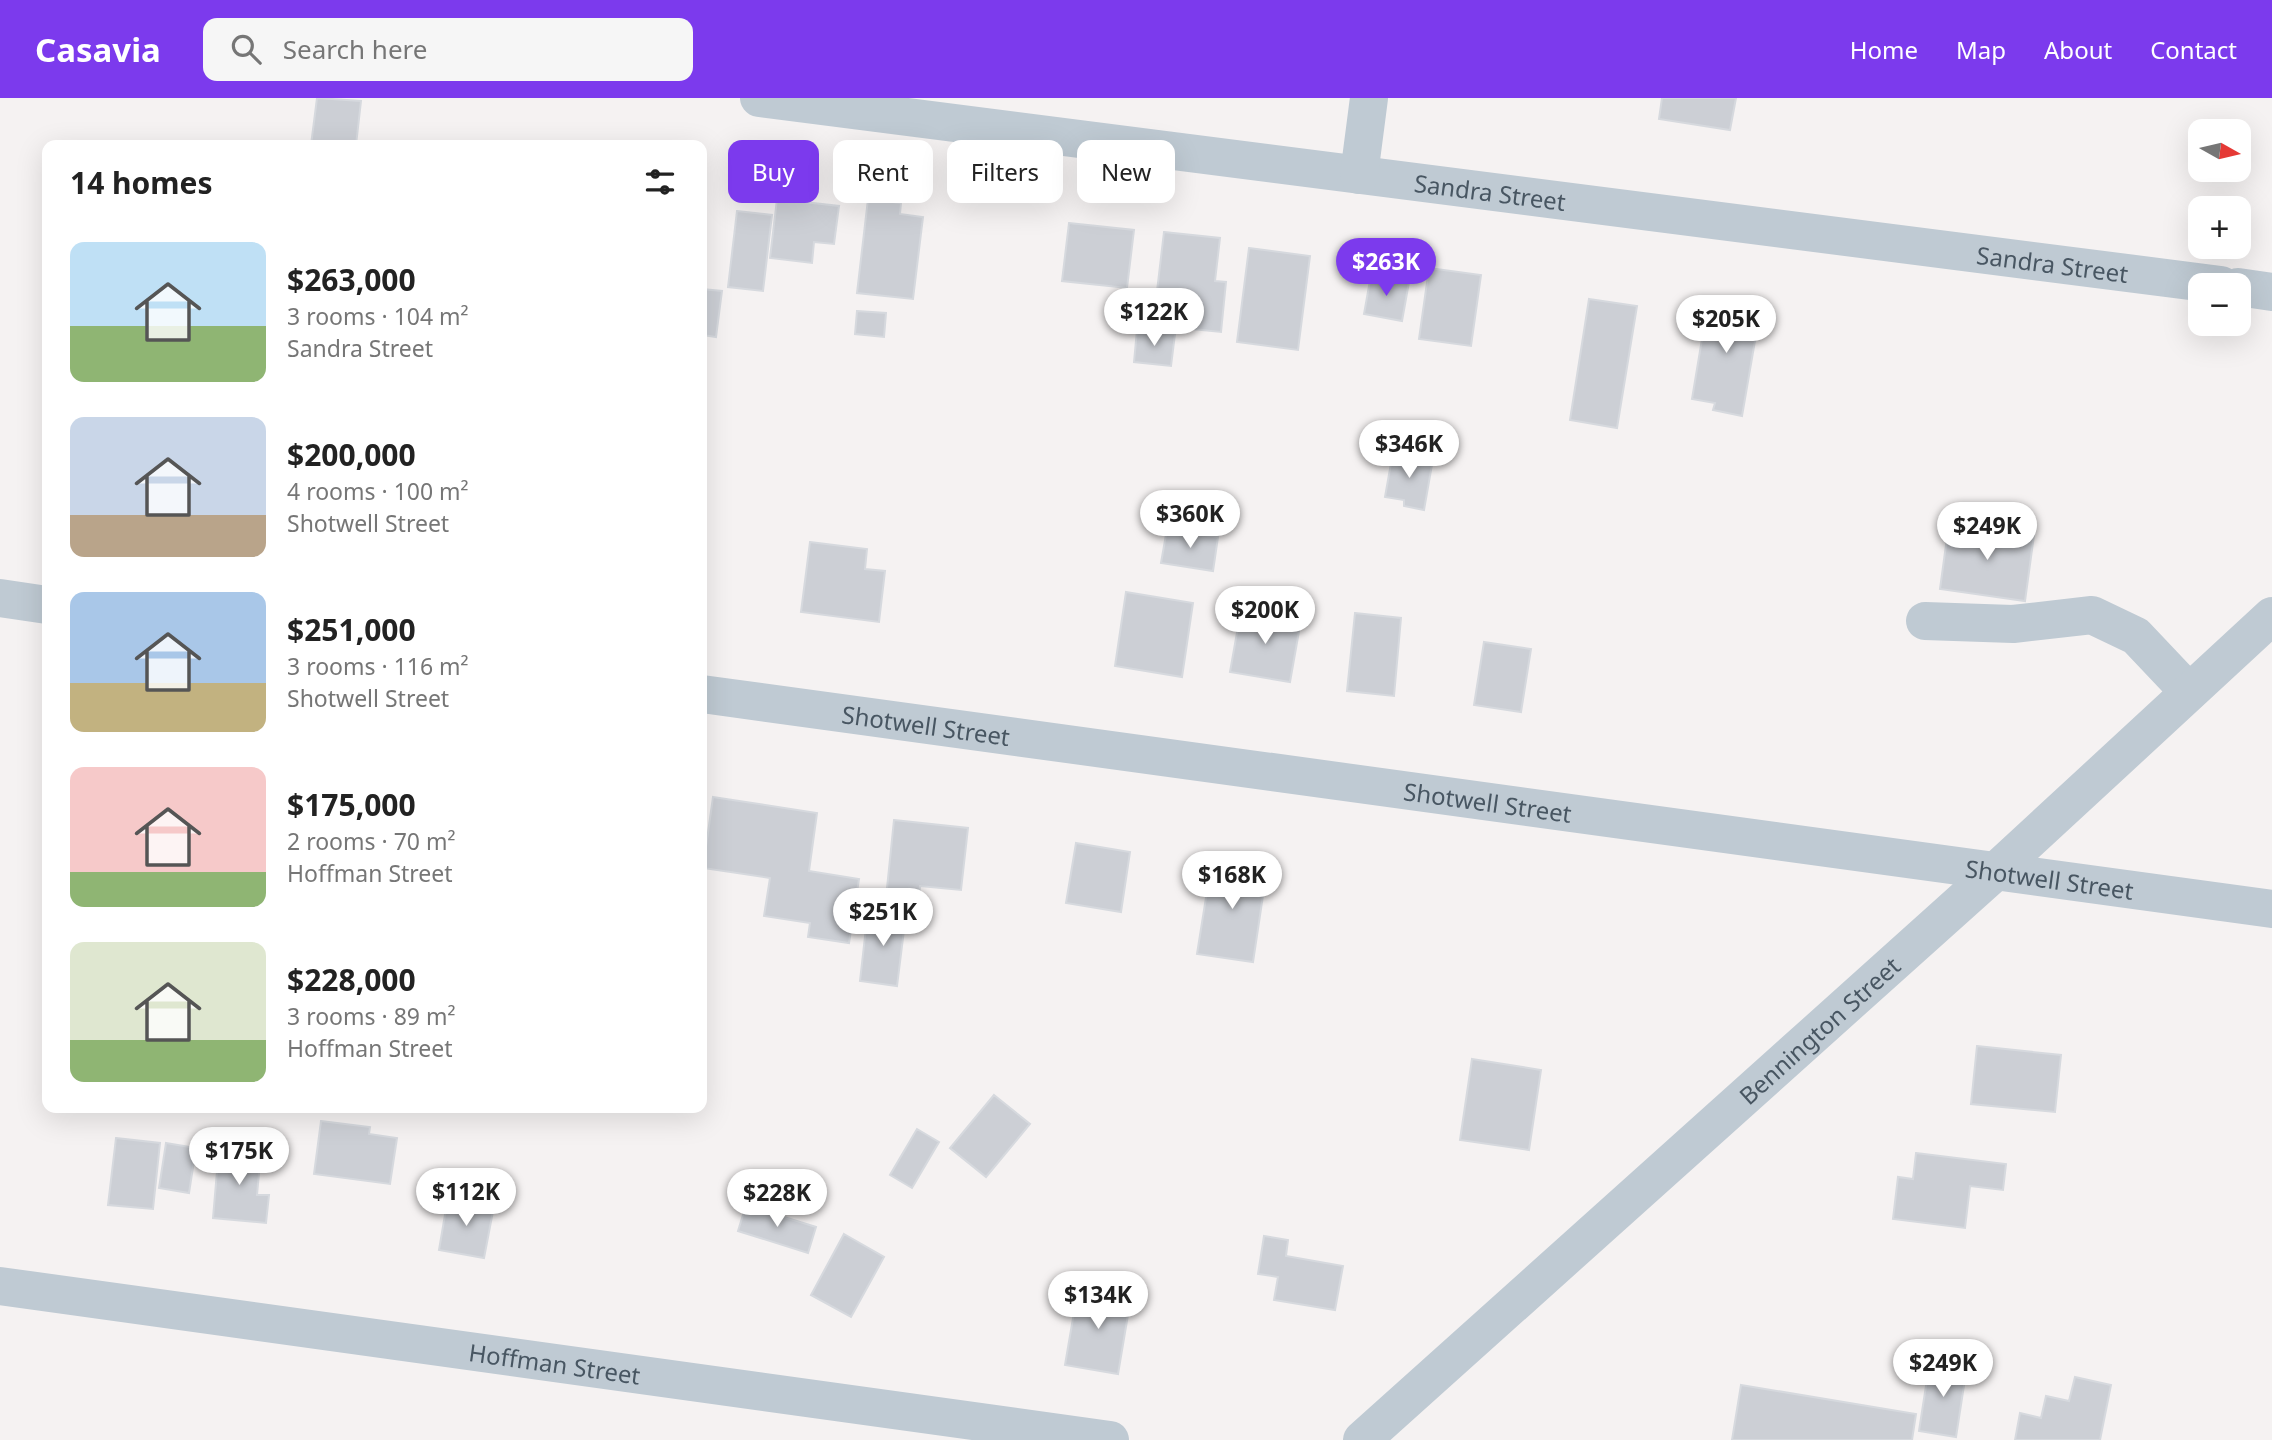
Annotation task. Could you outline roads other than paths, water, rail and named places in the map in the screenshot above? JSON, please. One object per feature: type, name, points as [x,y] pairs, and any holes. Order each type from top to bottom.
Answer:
[{"type":"street","name":"Sandra Street","points":[[759,98],[2188,281]]},
{"type":"street","points":[[1359,175],[1369,98]]},
{"type":"street","points":[[2251,290],[2272,292]]},
{"type":"street","points":[[0,598],[42,603]]},
{"type":"street","points":[[1925,621],[2013,624],[2092,615],[2136,636],[2189,692]]},
{"type":"street","name":"Bennington Street","points":[[1362,1440],[1996,871],[2272,616]]},
{"type":"street","name":"Shotwell Street","points":[[707,695],[2272,909]]},
{"type":"street","name":"Hoffman Street","points":[[0,1286],[1110,1440]]}]
